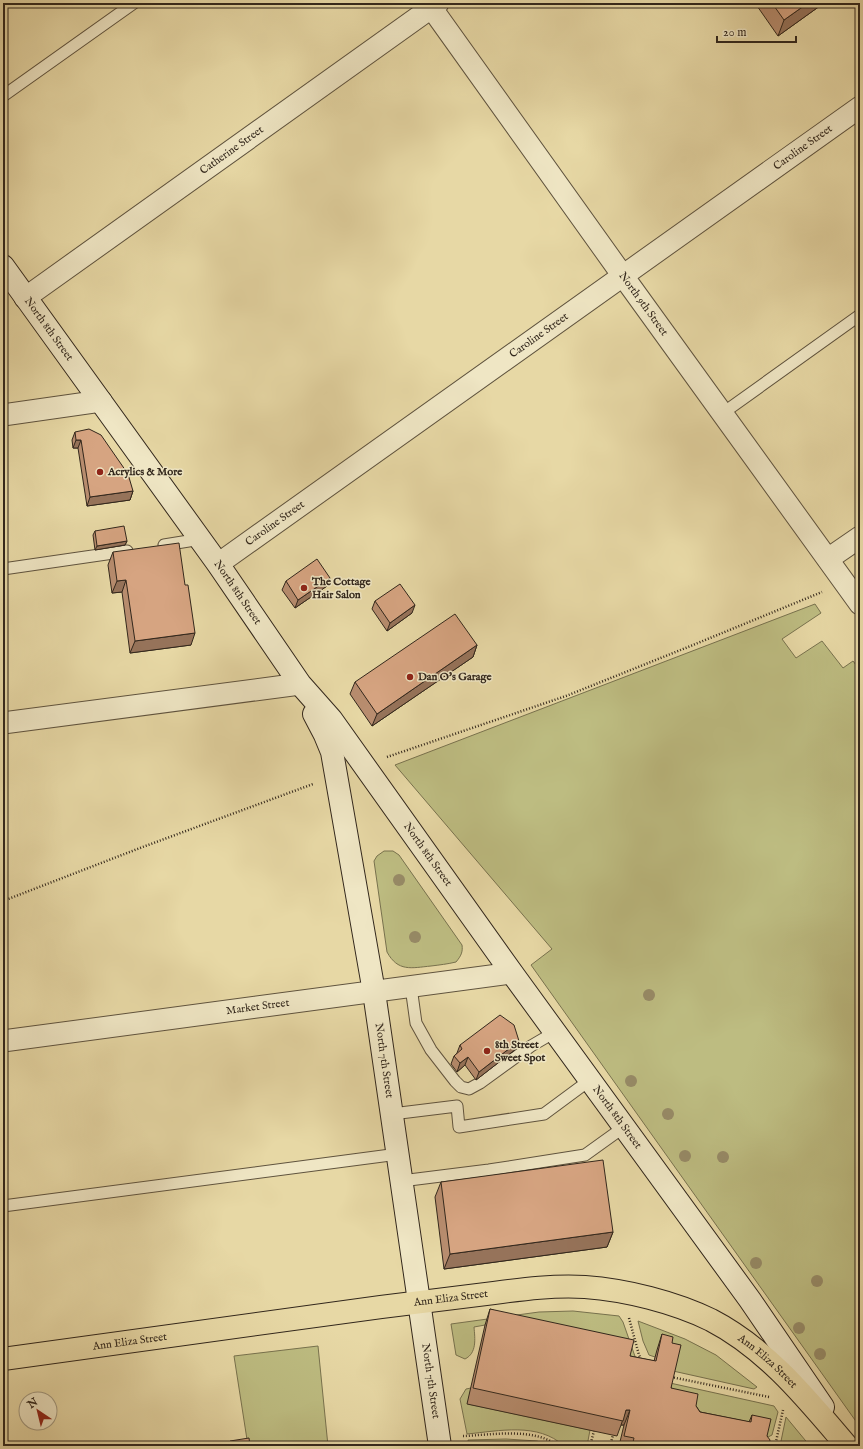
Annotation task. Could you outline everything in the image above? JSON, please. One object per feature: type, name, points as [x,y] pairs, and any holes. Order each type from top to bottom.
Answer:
[{"type":"main road","name":"Ann Eliza Street","points":[[3,1359],[419,1302],[532,1289],[582,1286],[655,1299],[675,1305],[710,1320],[741,1338],[772,1362],[819,1412],[848,1446]]},
{"type":"street","name":"North 9th Street","points":[[433,5],[623,276],[860,604]]},
{"type":"street","name":"Catherine Street","points":[[25,298],[433,5]]},
{"type":"street","name":"Caroline Street","points":[[218,564],[860,107]]},
{"type":"street","name":"North 8th Street","points":[[3,266],[201,539],[300,684],[331,719],[365,765],[512,973],[750,1300],[848,1446]]},
{"type":"street","points":[[3,415],[101,401]]},
{"type":"street","points":[[828,559],[860,537]]},
{"type":"street","points":[[3,723],[300,684]]},
{"type":"street","name":"North 7th Street","points":[[300,684],[332,752],[374,992],[440,1446]]},
{"type":"street","name":"Market Street","points":[[3,1041],[512,973]]},
{"type":"lane","points":[[3,96],[134,3]]},
{"type":"lane","points":[[723,413],[860,315]]},
{"type":"lane","points":[[154,547],[201,539]]},
{"type":"lane","points":[[3,569],[138,549]]},
{"type":"lane","points":[[411,987],[416,1023],[431,1050],[461,1087],[469,1089],[480,1083],[531,1046],[555,1032]]},
{"type":"lane","points":[[392,1114],[457,1106],[459,1127],[544,1114],[590,1080]]},
{"type":"lane","points":[[401,1181],[489,1170],[585,1155],[624,1127]]},
{"type":"lane","points":[[3,1206],[398,1154]]},
{"type":"path","points":[[365,765],[566,696],[845,582]]},
{"type":"path","points":[[3,901],[336,775]]},
{"type":"path","points":[[627,1314],[639,1355],[645,1366]]},
{"type":"path","points":[[671,1377],[772,1398]]},
{"type":"path","points":[[775,1446],[783,1410]]},
{"type":"path","points":[[590,1446],[594,1431]]},
{"type":"path","points":[[463,1436],[508,1433],[536,1436],[553,1442],[558,1446]]},
{"type":"path","points":[[610,1446],[613,1435]]},
{"type":"shaded area","points":[[815,604],[821,613],[782,639],[796,658],[822,641],[843,668],[853,661],[860,670],[860,1427],[531,965],[552,949],[395,765]]},
{"type":"shaded area","points":[[384,851],[393,851],[399,855],[462,945],[461,954],[456,962],[411,968],[400,966],[387,952],[374,861],[377,856]]},
{"type":"shaded area","points":[[573,1311],[619,1316],[623,1322],[638,1365],[485,1325],[474,1327],[475,1336],[472,1353],[465,1359],[456,1355],[451,1324],[539,1312]]},
{"type":"shaded area","points":[[638,1321],[685,1339],[716,1355],[757,1387],[754,1389],[673,1371],[655,1357],[649,1355],[643,1341]]},
{"type":"shaded area","points":[[318,1346],[328,1446],[248,1446],[234,1356]]},
{"type":"shaded area","points":[[670,1383],[774,1406],[778,1412],[772,1435],[768,1437],[665,1404]]},
{"type":"shaded area","points":[[471,1388],[468,1404],[590,1430],[587,1446],[564,1446],[554,1438],[530,1431],[505,1430],[467,1434],[460,1399],[466,1389]]},
{"type":"shaded area","points":[[786,1417],[810,1446],[780,1446]]},
{"type":"shaded area","points":[[506,1439],[537,1441],[551,1446],[469,1446],[468,1440]]},
{"type":"building","points":[[772,3],[808,3],[784,20]]},
{"type":"building","points":[[89,429],[101,435],[128,474],[133,491],[90,497],[81,440],[76,440],[75,432]]},
{"type":"building","points":[[124,526],[127,541],[97,546],[95,531]]},
{"type":"building","points":[[179,543],[185,585],[188,585],[195,633],[135,641],[126,580],[117,581],[113,552]]},
{"type":"building","points":[[317,559],[330,578],[298,600],[286,581]]},
{"type":"building","points":[[400,584],[415,605],[390,623],[375,601]]},
{"type":"building","points":[[455,614],[477,645],[377,714],[355,682]]},
{"type":"building","points":[[500,1015],[514,1025],[519,1041],[479,1072],[468,1057],[460,1063],[454,1056],[462,1049],[460,1045]]},
{"type":"building","points":[[603,1160],[613,1232],[450,1254],[441,1182]]},
{"type":"building","points":[[490,1309],[634,1340],[630,1356],[656,1361],[662,1334],[673,1337],[672,1343],[681,1345],[671,1388],[698,1394],[696,1406],[700,1412],[751,1422],[752,1415],[771,1419],[767,1436],[770,1440],[769,1445],[632,1446],[634,1438],[624,1436],[630,1410],[626,1410],[623,1421],[473,1388]]},
{"type":"building","points":[[249,1438],[250,1446],[230,1446],[230,1441]]},
{"type":"place","name":"Acrylics & More","points":[[100,472]]},
{"type":"place","name":"The Cottage Hair Salon","points":[[304,588]]},
{"type":"place","name":"Dan O's Garage","points":[[410,677]]},
{"type":"place","name":"8th Street Sweet Spot","points":[[487,1051]]}]
